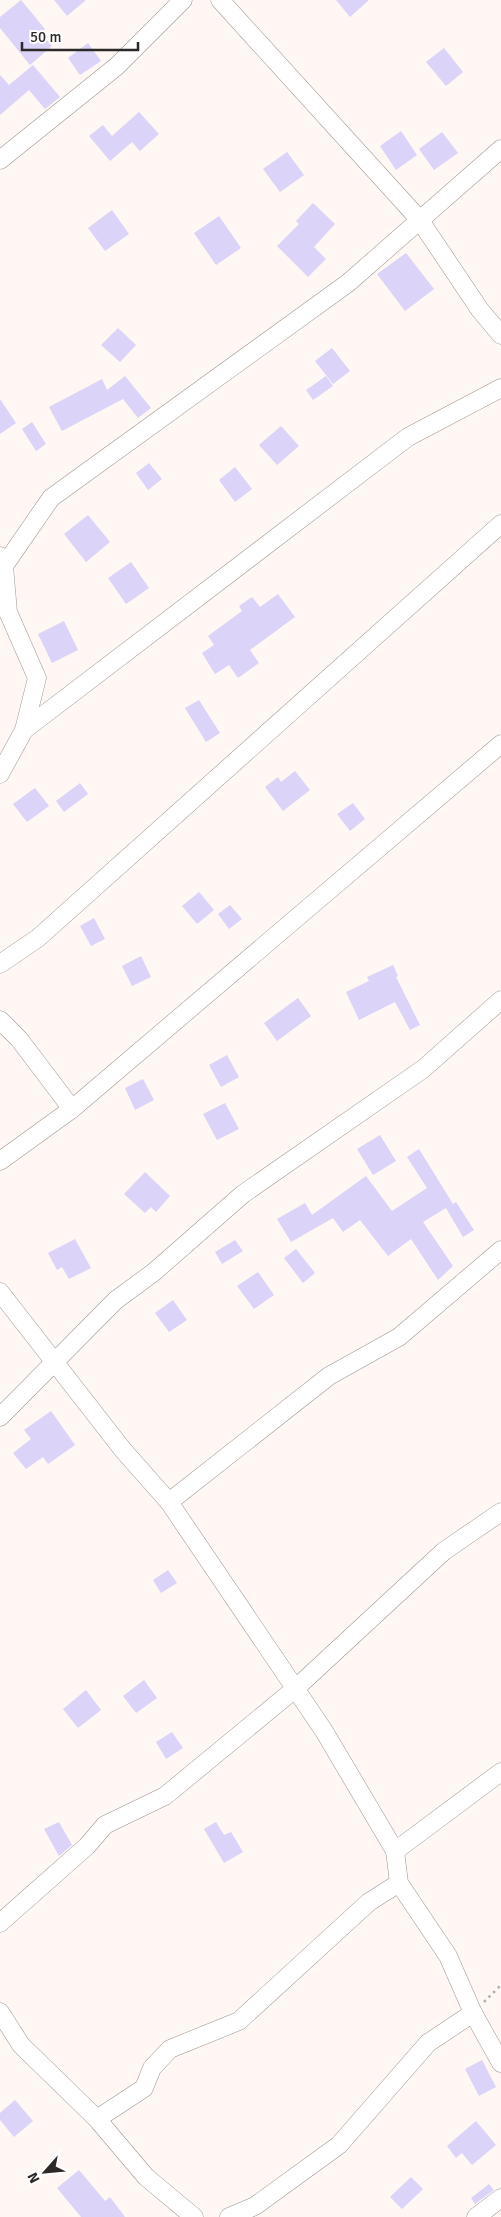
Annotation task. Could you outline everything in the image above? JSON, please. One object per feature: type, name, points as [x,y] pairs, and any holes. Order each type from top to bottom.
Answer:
[{"type":"street","points":[[0,160],[117,66],[183,0]]},
{"type":"street","points":[[220,0],[419,219],[480,310],[499,328]]},
{"type":"street","points":[[0,774],[24,730],[37,678],[8,612],[2,561],[51,498],[348,283],[501,149]]},
{"type":"street","points":[[24,730],[408,437],[501,388]]},
{"type":"street","points":[[0,964],[38,938],[501,524]]},
{"type":"street","points":[[0,1161],[72,1109],[501,744]]},
{"type":"street","points":[[0,1417],[116,1300],[154,1272],[243,1194],[423,1068],[501,1000]]},
{"type":"street","points":[[0,1020],[19,1039],[72,1109]]},
{"type":"street","points":[[170,1502],[329,1376],[399,1337],[501,1250]]},
{"type":"street","points":[[0,1292],[54,1364],[123,1450],[170,1502],[324,1731],[395,1851],[399,1883],[448,1956],[473,2013],[501,2063]]},
{"type":"street","points":[[0,1923],[88,1846],[105,1824],[165,1796],[296,1688],[444,1551],[501,1512]]},
{"type":"street","points":[[395,1851],[501,1772]]},
{"type":"street","points":[[97,2119],[144,2088],[152,2068],[170,2049],[239,2021],[369,1902],[399,1883]]},
{"type":"street","points":[[0,2012],[21,2045],[97,2119],[146,2177],[194,2217]]},
{"type":"street","points":[[230,2217],[255,2206],[339,2145],[428,2043],[473,2013]]},
{"type":"street","points":[[476,2217],[501,2198]]},
{"type":"path","points":[[473,2013],[501,1985]]},
{"type":"building","points":[[21,0],[45,29],[41,33],[52,46],[30,65],[0,28],[0,17]]},
{"type":"building","points":[[54,0],[86,0],[67,16]]},
{"type":"building","points":[[336,0],[369,0],[350,17]]},
{"type":"building","points":[[88,43],[101,61],[80,75],[68,58]]},
{"type":"building","points":[[444,48],[463,72],[446,86],[426,62]]},
{"type":"building","points":[[33,65],[60,97],[45,109],[29,90],[0,115],[0,75],[9,85]]},
{"type":"building","points":[[139,112],[159,134],[140,151],[132,142],[110,161],[89,136],[103,125],[112,136]]},
{"type":"building","points":[[401,131],[417,155],[396,170],[380,146]]},
{"type":"building","points":[[442,132],[458,153],[434,170],[419,149]]},
{"type":"building","points":[[287,152],[304,175],[280,192],[263,169]]},
{"type":"building","points":[[313,203],[335,224],[314,247],[326,259],[308,277],[277,246],[299,224],[296,221]]},
{"type":"building","points":[[112,210],[129,234],[105,251],[88,228]]},
{"type":"building","points":[[219,216],[241,248],[216,265],[194,233]]},
{"type":"building","points":[[406,253],[434,289],[405,311],[377,274]]},
{"type":"building","points":[[118,328],[136,345],[120,362],[101,345]]},
{"type":"building","points":[[332,348],[350,371],[333,384],[315,361]]},
{"type":"building","points":[[125,376],[151,408],[138,418],[123,399],[62,431],[49,407],[102,379],[107,390]]},
{"type":"building","points":[[326,376],[333,386],[313,400],[306,390]]},
{"type":"building","points":[[0,399],[16,423],[0,434]]},
{"type":"building","points":[[32,422],[46,444],[36,451],[22,429]]},
{"type":"building","points":[[281,426],[299,446],[277,465],[259,445]]},
{"type":"building","points":[[149,463],[162,479],[148,490],[136,473]]},
{"type":"building","points":[[235,467],[252,489],[235,502],[219,480]]},
{"type":"building","points":[[88,515],[110,542],[86,562],[64,534]]},
{"type":"building","points":[[131,562],[149,588],[126,604],[108,578]]},
{"type":"building","points":[[278,594],[295,617],[250,650],[259,663],[238,678],[229,665],[215,674],[202,653],[214,645],[208,636],[242,611],[239,606],[252,597],[260,607]]},
{"type":"building","points":[[64,621],[78,650],[52,663],[38,634]]},
{"type":"building","points":[[199,700],[220,733],[206,742],[185,708]]},
{"type":"building","points":[[295,771],[310,790],[283,811],[265,787],[278,777],[281,782]]},
{"type":"building","points":[[80,783],[88,794],[64,812],[56,801]]},
{"type":"building","points":[[35,788],[49,806],[27,822],[13,804]]},
{"type":"building","points":[[353,803],[365,819],[350,831],[337,814]]},
{"type":"building","points":[[199,892],[214,910],[197,924],[182,906]]},
{"type":"building","points":[[230,905],[242,919],[229,929],[218,914]]},
{"type":"building","points":[[94,918],[105,939],[91,946],[80,926]]},
{"type":"building","points":[[141,956],[151,977],[132,986],[122,966]]},
{"type":"building","points":[[393,965],[398,976],[396,977],[420,1025],[410,1030],[395,1002],[359,1020],[346,992],[369,981],[367,977]]},
{"type":"building","points":[[298,998],[311,1016],[277,1041],[264,1023]]},
{"type":"building","points":[[227,1055],[239,1077],[221,1087],[209,1065]]},
{"type":"building","points":[[143,1079],[154,1100],[135,1110],[125,1088]]},
{"type":"building","points":[[225,1103],[239,1129],[217,1140],[203,1114]]},
{"type":"building","points":[[380,1135],[396,1161],[373,1175],[357,1149]]},
{"type":"building","points":[[419,1149],[453,1204],[456,1202],[474,1230],[463,1237],[446,1208],[423,1222],[453,1266],[438,1280],[411,1239],[388,1256],[360,1220],[343,1232],[333,1218],[291,1242],[277,1219],[305,1203],[312,1215],[366,1176],[392,1211],[427,1188],[407,1157]]},
{"type":"building","points":[[145,1172],[170,1196],[156,1212],[151,1207],[145,1213],[124,1194]]},
{"type":"building","points":[[75,1239],[91,1268],[69,1279],[62,1267],[57,1270],[48,1253]]},
{"type":"building","points":[[235,1240],[243,1251],[222,1264],[215,1252]]},
{"type":"building","points":[[296,1249],[315,1273],[303,1283],[284,1258]]},
{"type":"building","points":[[258,1272],[274,1295],[254,1309],[237,1286]]},
{"type":"building","points":[[173,1300],[187,1320],[169,1332],[155,1313]]},
{"type":"building","points":[[51,1411],[75,1445],[48,1464],[43,1457],[26,1469],[13,1453],[31,1439],[24,1430]]},
{"type":"building","points":[[168,1570],[177,1583],[161,1593],[153,1580]]},
{"type":"building","points":[[144,1680],[157,1698],[136,1713],[123,1696]]},
{"type":"building","points":[[86,1690],[101,1710],[78,1728],[63,1709]]},
{"type":"building","points":[[172,1732],[183,1748],[166,1759],[156,1742]]},
{"type":"building","points":[[59,1822],[72,1845],[59,1856],[44,1829]]},
{"type":"building","points":[[216,1822],[224,1835],[231,1832],[243,1852],[224,1863],[204,1829]]},
{"type":"building","points":[[482,2060],[496,2087],[479,2096],[465,2069]]},
{"type":"building","points":[[15,2100],[33,2121],[14,2137],[0,2120],[0,2113]]},
{"type":"building","points":[[476,2121],[496,2145],[472,2165],[462,2153],[456,2158],[447,2146]]},
{"type":"building","points":[[79,2170],[105,2201],[110,2197],[125,2217],[81,2217],[57,2188]]},
{"type":"building","points":[[411,2177],[423,2189],[402,2209],[390,2197]]},
{"type":"building","points":[[489,2184],[494,2190],[475,2204],[471,2198]]}]
